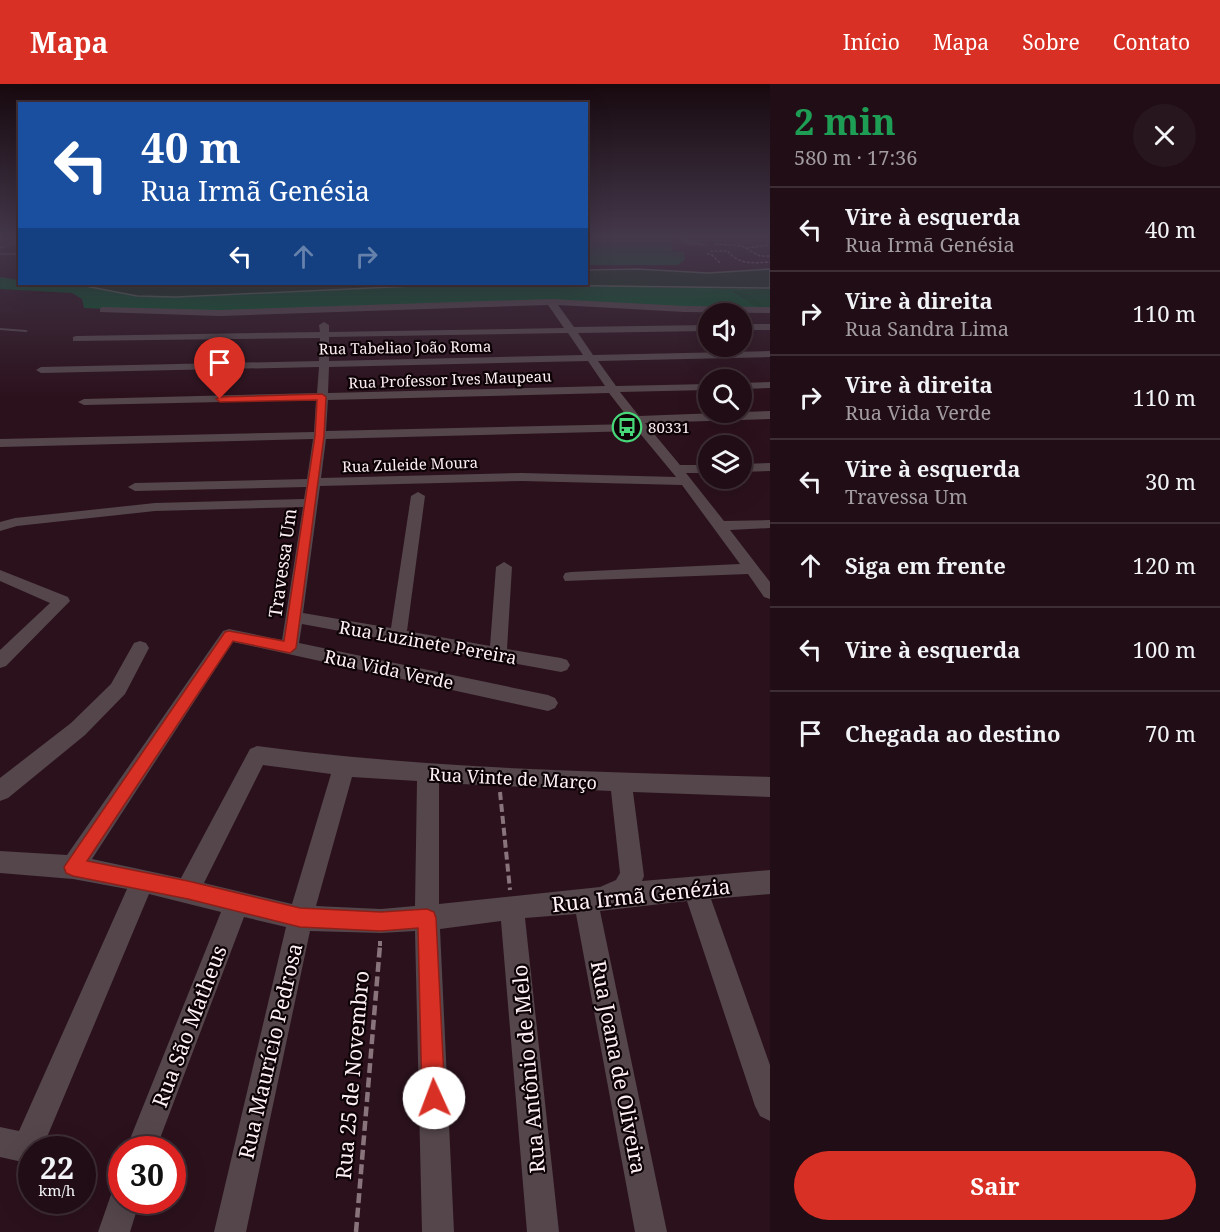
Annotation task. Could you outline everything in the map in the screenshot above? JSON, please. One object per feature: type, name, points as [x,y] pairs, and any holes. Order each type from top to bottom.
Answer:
[{"type":"street","points":[[103,310],[199,313],[323,311],[551,302],[685,309],[770,310]]},
{"type":"street","points":[[551,302],[638,424],[677,469],[770,593]]},
{"type":"street","name":"Travessa Um","points":[[290,648],[320,436],[325,335],[323,311]]},
{"type":"street","points":[[752,327],[770,327]]},
{"type":"street","points":[[76,339],[698,328]]},
{"type":"street","name":"Rua Tabeliao João Roma","points":[[41,370],[770,354]]},
{"type":"street","points":[[752,386],[770,385]]},
{"type":"street","name":"Rua Professor Ives Maupeau","points":[[84,402],[698,387]]},
{"type":"street","points":[[0,443],[320,436],[638,424],[770,415]]},
{"type":"street","points":[[752,468],[770,467]]},
{"type":"street","points":[[677,469],[698,468]]},
{"type":"street","name":"Rua Zuleide Moura","points":[[135,487],[522,477],[686,481]]},
{"type":"street","points":[[398,636],[418,496]]},
{"type":"street","points":[[0,527],[15,522],[155,507],[310,503]]},
{"type":"street","points":[[719,526],[770,524]]},
{"type":"street","points":[[498,654],[504,567]]},
{"type":"street","points":[[571,577],[752,569]]},
{"type":"street","points":[[0,575],[62,601],[0,661]]},
{"type":"street","name":"Rua Luzinete Pereira","points":[[294,617],[561,665]]},
{"type":"street","name":"Rua Vida Verde","points":[[73,867],[229,635],[548,704]]},
{"type":"street","points":[[0,791],[78,729],[118,689],[140,648]]},
{"type":"street","name":"Rua Vinte de Março","points":[[188,890],[257,754],[344,767],[498,778],[621,784],[770,787]]},
{"type":"street","name":"Rua Maurício Pedrosa","points":[[230,1232],[300,918],[344,767]]},
{"type":"street","points":[[428,773],[427,918],[438,1232]]},
{"type":"street","points":[[586,901],[610,895],[624,888],[632,876],[621,784]]},
{"type":"street","name":"Rua Irmã Genézia","points":[[0,862],[73,867],[143,880],[300,918],[381,921],[586,901],[657,891],[770,882]]},
{"type":"street","points":[[13,1145],[143,880]]},
{"type":"street","points":[[695,888],[770,1106]]},
{"type":"street","name":"Rua Joana de Oliveira","points":[[586,901],[651,1232]]},
{"type":"street","name":"Rua São Matheus","points":[[146,1136],[237,903]]},
{"type":"street","name":"Rua Antônio de Melo","points":[[512,907],[543,1232]]},
{"type":"street","points":[[114,1232],[120,1214]]},
{"type":"lane","points":[[0,329],[26,331]]},
{"type":"path","points":[[498,778],[512,907]]},
{"type":"path","name":"Rua 25 de Novembro","points":[[356,1232],[381,921]]},
{"type":"shaded area","points":[[109,291],[314,291],[176,297],[137,296]]},
{"type":"shaded area","points":[[733,291],[770,291],[770,310],[759,310]]},
{"type":"green space","points":[[28,291],[109,291],[137,296],[176,297],[314,291],[741,291],[733,291],[750,303],[698,303],[698,308],[615,303],[179,312],[84,308],[82,299],[72,293]]},
{"type":"place","name":"80331","points":[[627,427]]},
{"type":"route","points":[[220,399],[322,397],[320,436],[290,648],[229,635],[73,867],[188,890],[300,918],[381,921],[427,918],[434,1098]]}]
